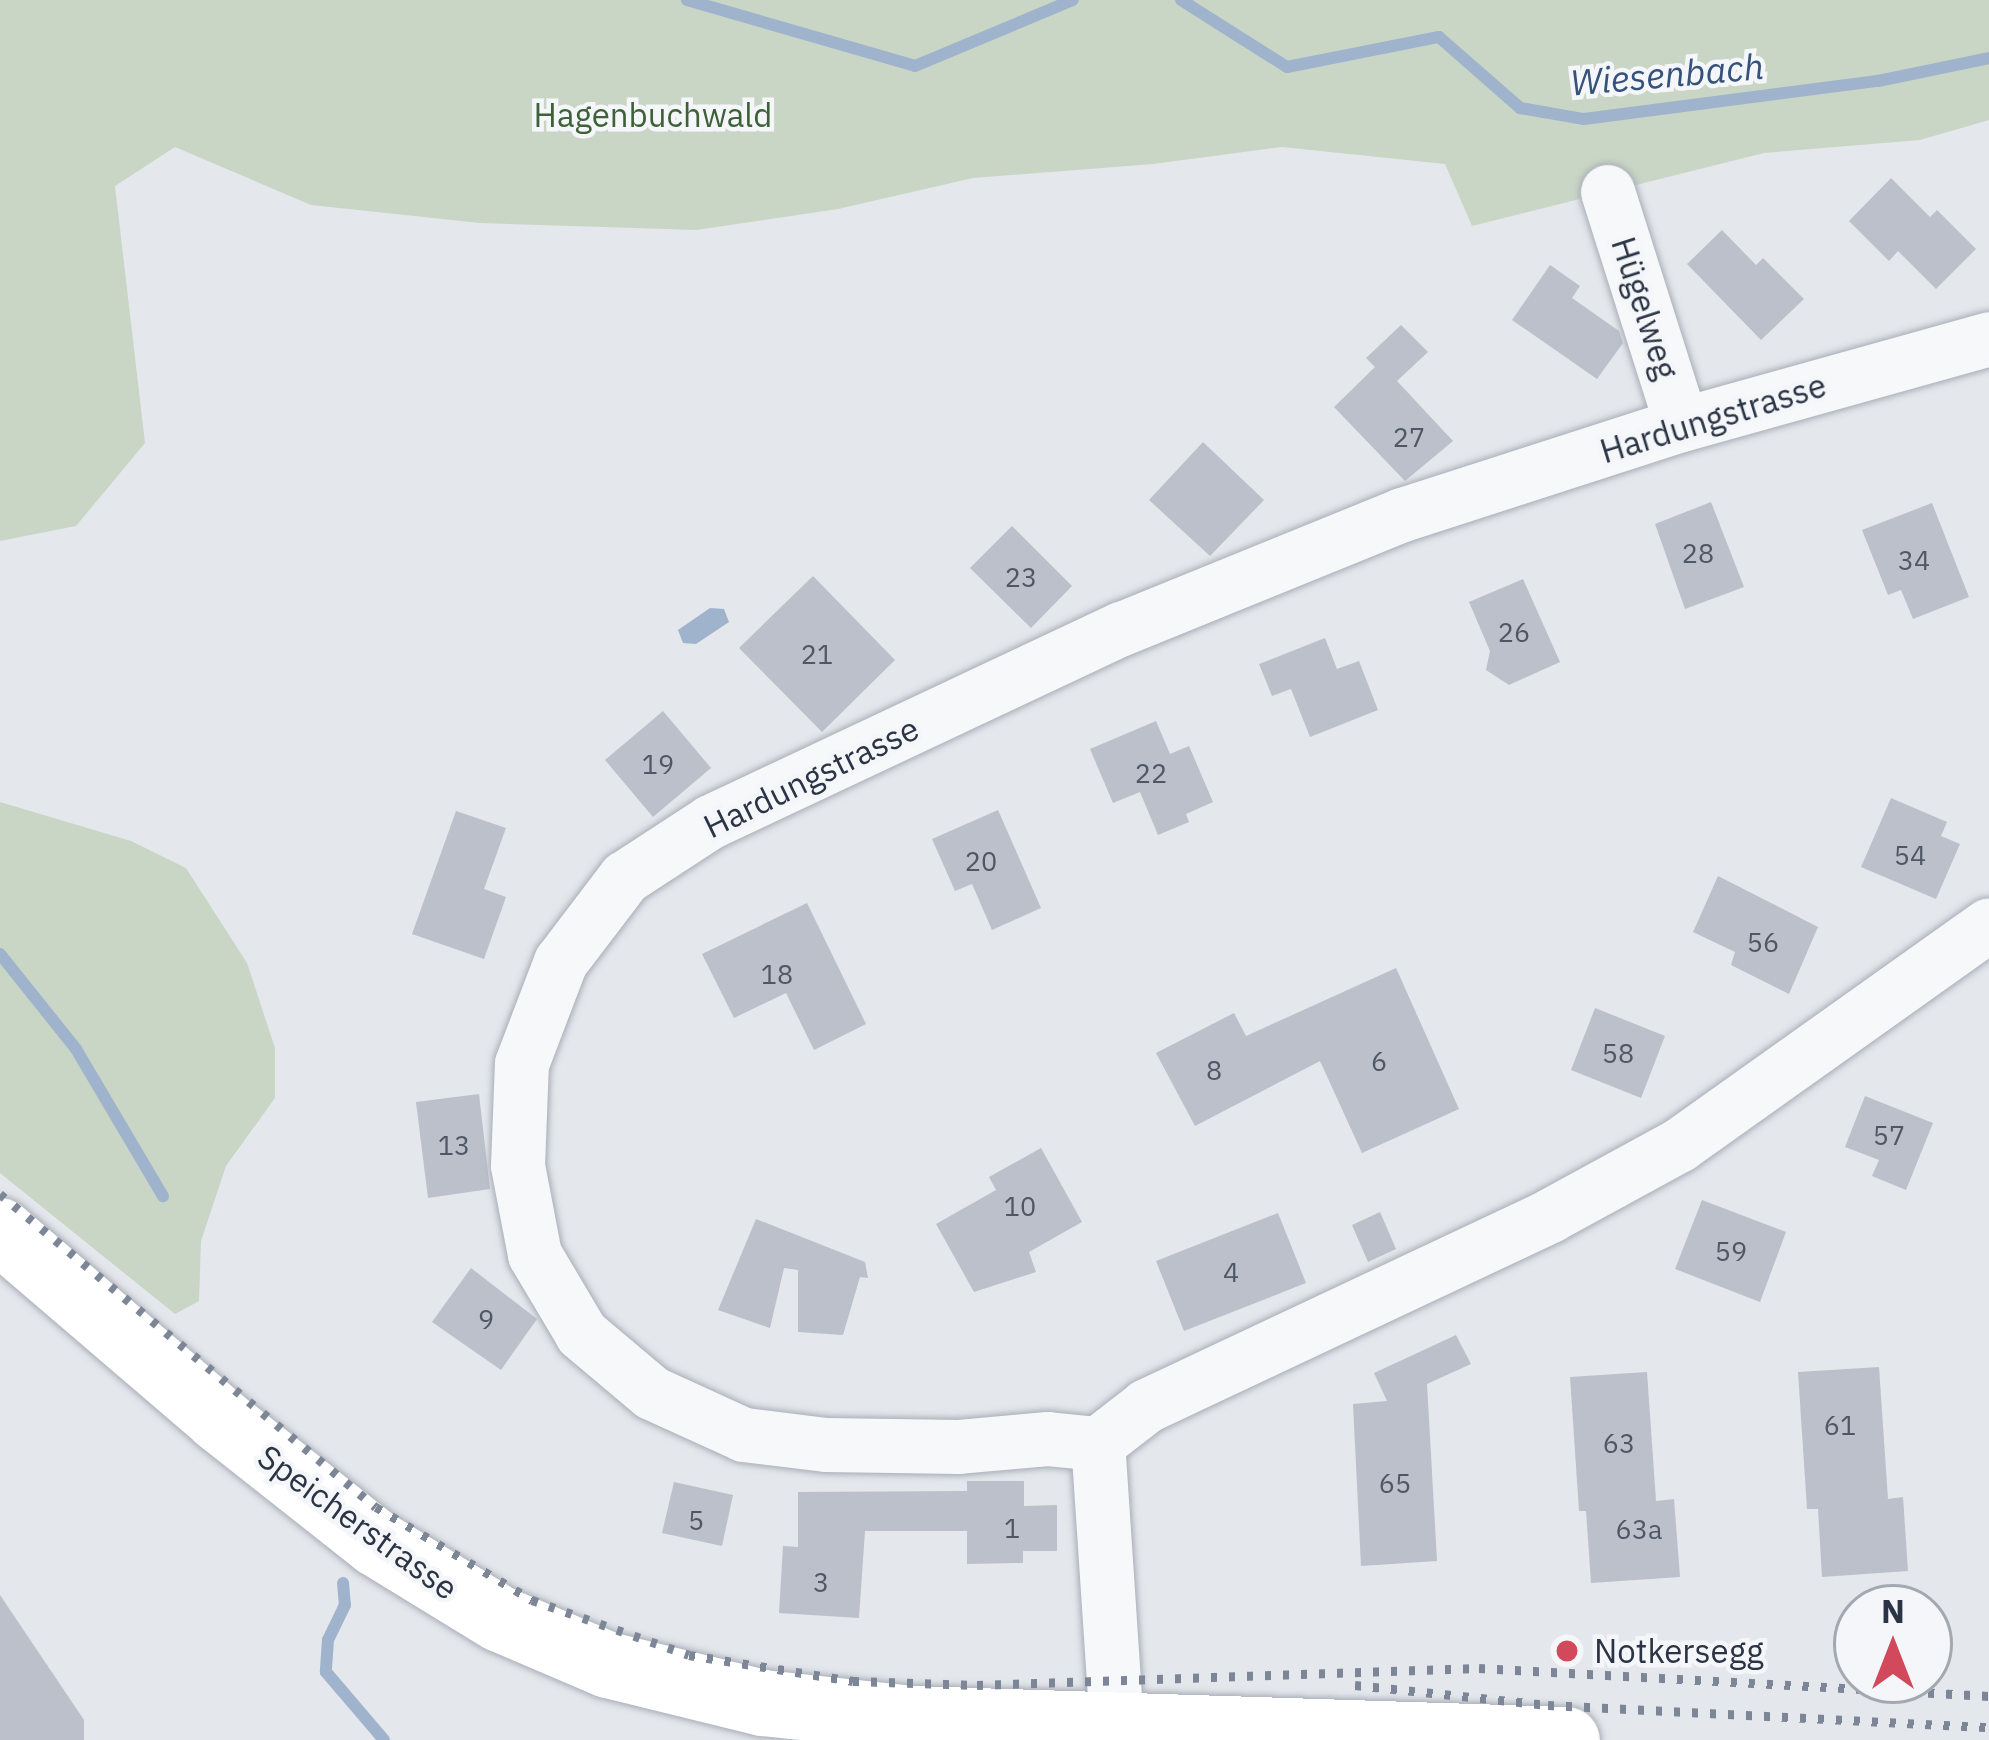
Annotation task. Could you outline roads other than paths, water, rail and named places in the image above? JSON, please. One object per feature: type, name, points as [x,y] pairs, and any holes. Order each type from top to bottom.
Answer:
[{"type":"main road","name":"Speicherstrasse","points":[[0,1231],[376,1544],[434,1583],[555,1645],[644,1675],[764,1702],[913,1719],[1567,1740]]},
{"type":"street","name":"Hügelweg","points":[[1608,192],[1682,424]]},
{"type":"street","name":"Hardungstrasse","points":[[1098,1444],[1048,1439],[959,1447],[826,1445],[744,1436],[652,1393],[583,1334],[535,1256],[518,1166],[522,1064],[561,962],[625,878],[711,822],[1121,629],[1403,515],[1682,424],[1989,339]]},
{"type":"street","points":[[1117,1727],[1098,1444],[1147,1406],[1550,1216],[1680,1145],[1989,925]]},
{"type":"water","points":[[710,608],[724,609],[729,622],[696,644],[683,643],[678,630]]},
{"type":"waterway","name":"Wiesenbach","points":[[687,0],[915,66],[1073,0]]},
{"type":"waterway","name":"Wiesenbach","points":[[1181,0],[1287,67],[1439,37],[1520,108],[1584,119],[1878,81],[1989,58]]},
{"type":"waterway","name":"Wiesenbach","points":[[0,954],[76,1049],[163,1196]]},
{"type":"waterway","points":[[343,1583],[345,1605],[328,1640],[326,1672],[384,1740]]},
{"type":"railway","points":[[0,1194],[376,1507],[532,1600],[689,1655],[853,1681],[977,1685],[1479,1668],[1989,1696]]},
{"type":"railway","points":[[1355,1685],[1548,1705],[1989,1727]]},
{"type":"place","name":"Notkersegg","points":[[1567,1651]]},
{"type":"park label","name":"Hagenbuchwald","points":[[653,115]]}]
